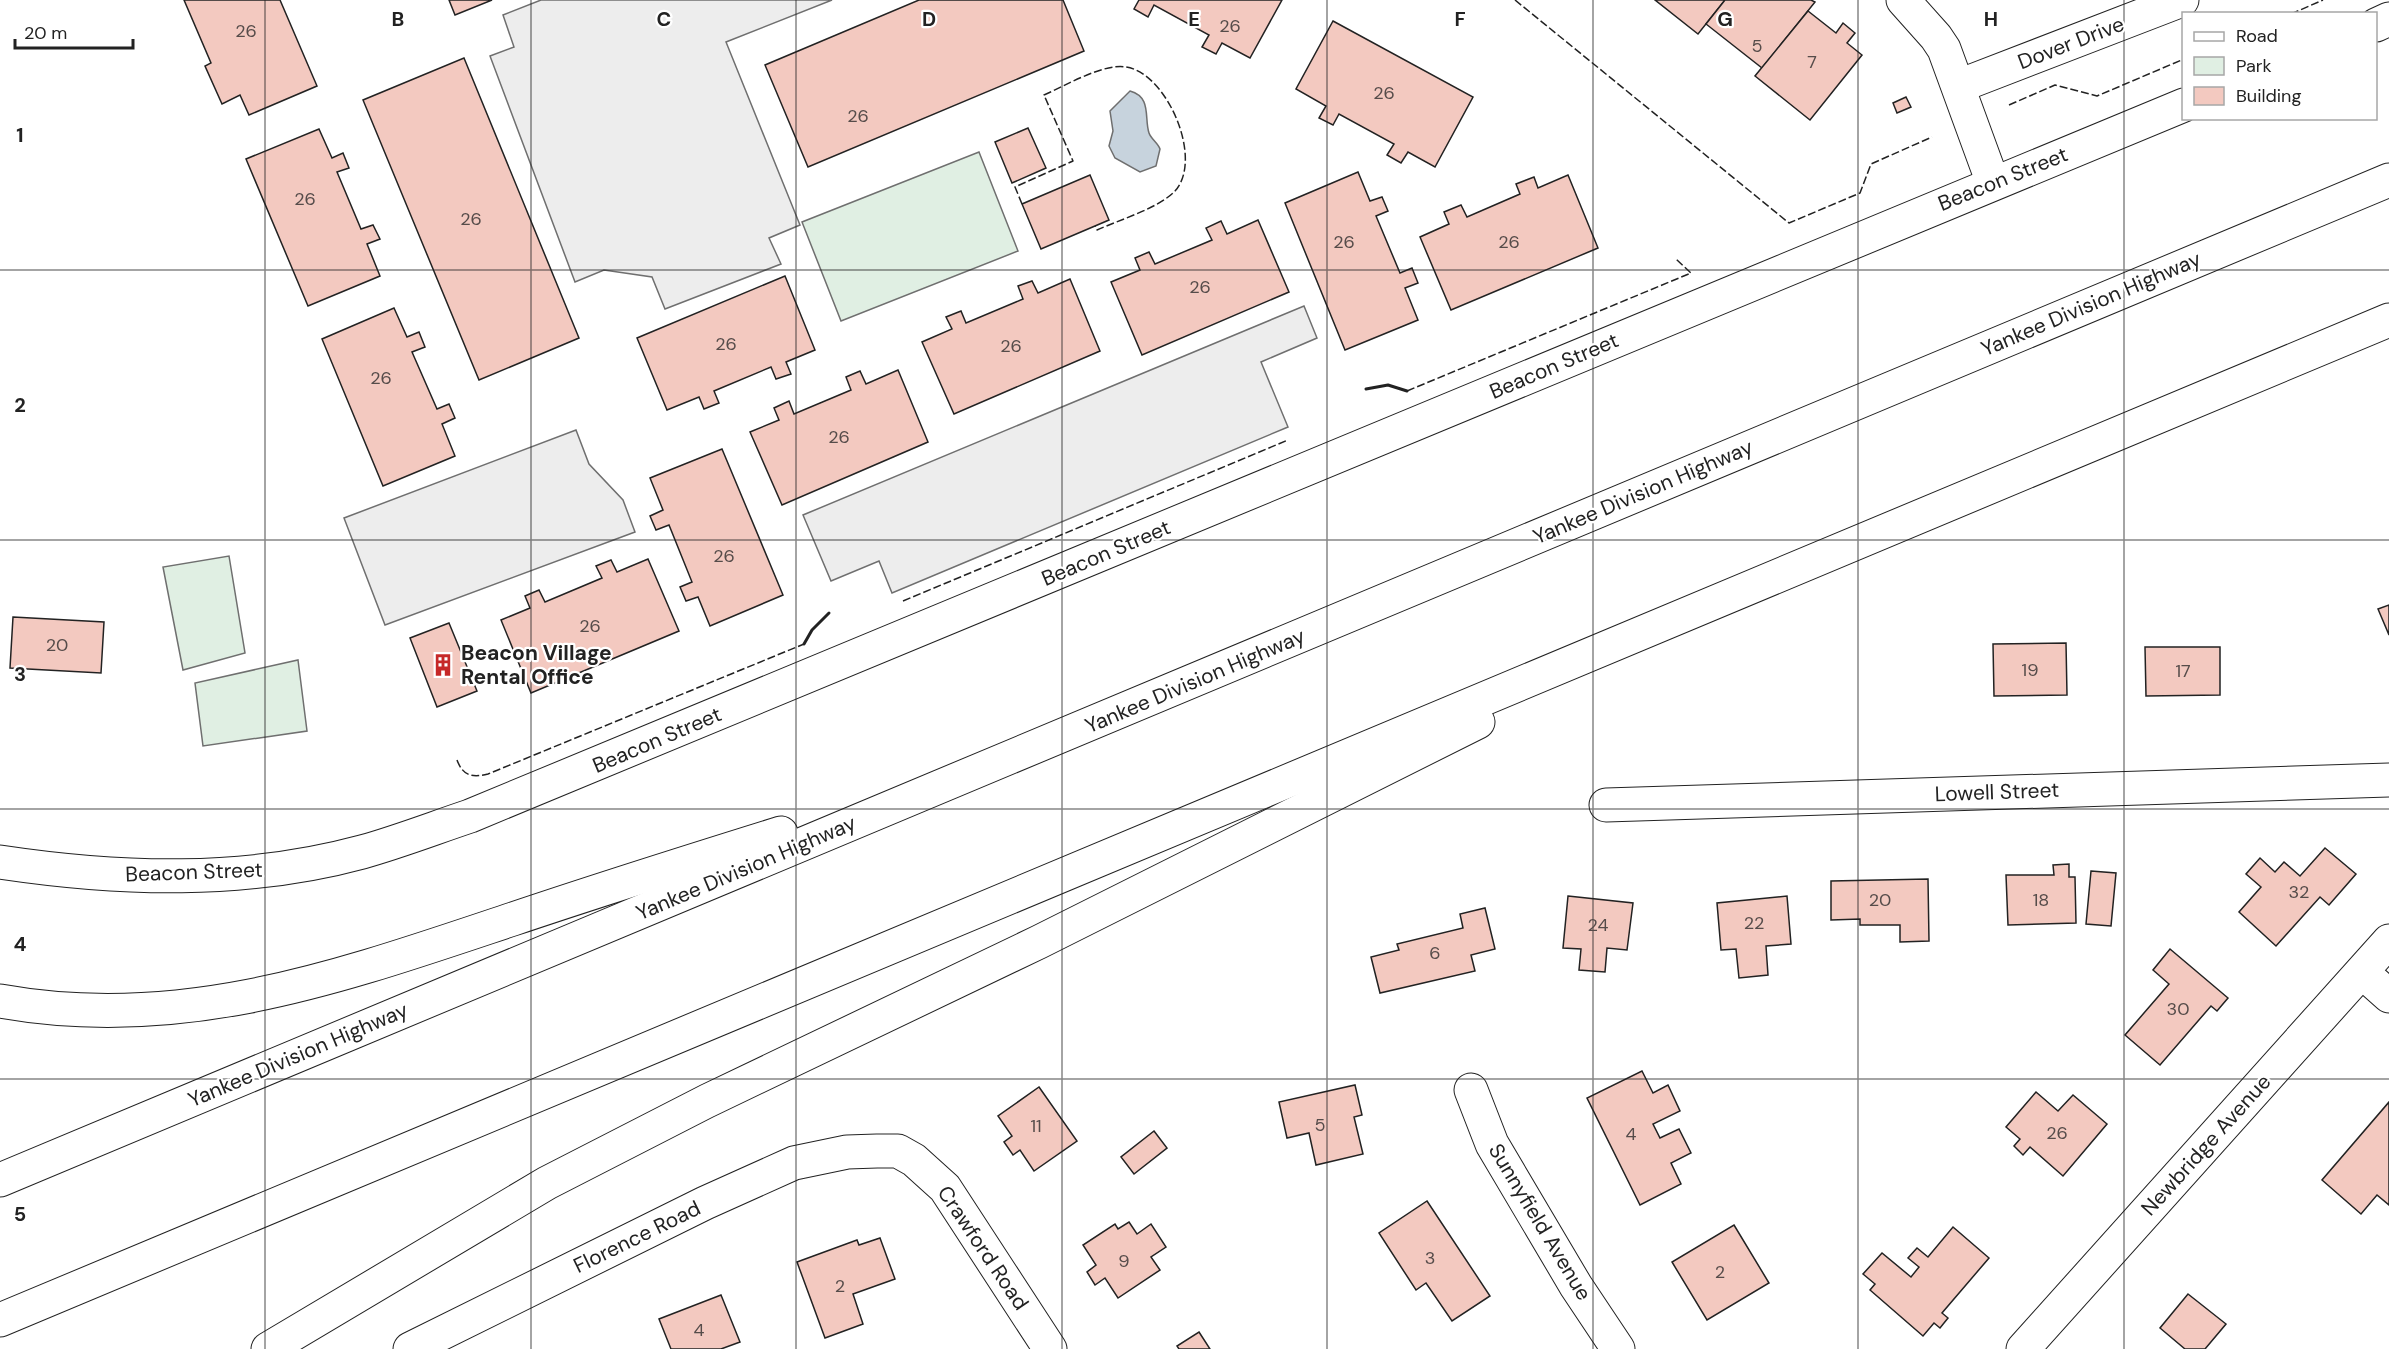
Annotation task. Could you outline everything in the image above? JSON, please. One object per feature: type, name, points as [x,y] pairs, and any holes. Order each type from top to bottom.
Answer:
[{"type":"main road","points":[[1903,0],[1936,37],[1959,87],[1993,183]]},
{"type":"main road","name":"Dover Drive","points":[[1959,87],[2182,0]]},
{"type":"main road","name":"Beacon Street","points":[[0,862],[84,874],[221,875],[308,864],[361,852],[416,835],[580,772],[2182,106]]},
{"type":"main road","name":"Yankee Division Highway","points":[[0,1180],[2389,180]]},
{"type":"main road","points":[[0,1320],[2389,320]]},
{"type":"main road","points":[[268,1349],[557,1178],[707,1101],[1039,942],[1753,585]]},
{"type":"main road","points":[[0,1000],[69,1010],[142,1010],[225,1001],[300,986],[332,978],[618,884],[969,775]]},
{"type":"main road","name":"Lowell Street","points":[[1606,805],[2389,780]]},
{"type":"main road","name":"Newbridge Avenue","points":[[2023,1349],[2389,941]]},
{"type":"main road","points":[[2362,972],[2389,996]]},
{"type":"main road","name":"Sunnyfield Avenue","points":[[1471,1090],[1492,1144],[1576,1286],[1618,1349]]},
{"type":"main road","name":"Florence Road","points":[[410,1349],[705,1203],[794,1163],[846,1152],[873,1150]]},
{"type":"main road","name":"Crawford Road","points":[[873,1150],[898,1151],[928,1170],[945,1188],[1050,1349]]},
{"type":"green space","points":[[979,152],[1018,251],[841,321],[802,222]]},
{"type":"green space","points":[[229,556],[245,653],[183,670],[163,567]]},
{"type":"green space","points":[[298,660],[307,731],[203,746],[195,683]]},
{"type":"shaded area","points":[[541,0],[832,0],[726,42],[800,225],[769,238],[781,264],[665,309],[652,277],[604,270],[575,282],[490,56],[514,47],[503,15]]},
{"type":"shaded area","points":[[1130,91],[1142,98],[1149,133],[1160,149],[1156,166],[1140,172],[1115,158],[1109,146],[1113,131],[1110,111]]},
{"type":"shaded area","points":[[1304,306],[1317,338],[1261,362],[1288,427],[892,593],[879,561],[831,581],[803,515]]},
{"type":"shaded area","points":[[576,430],[589,464],[623,500],[635,532],[385,625],[344,518]]},
{"type":"building","points":[[184,0],[280,0],[317,86],[249,115],[240,95],[222,104],[205,66],[211,63]]},
{"type":"building","points":[[449,0],[492,0],[455,15]]},
{"type":"building","points":[[919,0],[1063,0],[1084,51],[808,167],[765,65]]},
{"type":"building","points":[[1139,0],[1282,0],[1250,58],[1222,43],[1216,54],[1202,47],[1209,35],[1154,5],[1148,17],[1134,9]]},
{"type":"building","points":[[1655,0],[1725,0],[1698,34]]},
{"type":"building","points":[[1725,0],[1811,0],[1815,2],[1762,68],[1706,24]]},
{"type":"building","points":[[1808,11],[1836,33],[1843,23],[1855,33],[1847,43],[1862,55],[1810,120],[1755,76]]},
{"type":"building","points":[[1333,21],[1473,97],[1435,167],[1408,152],[1401,163],[1387,155],[1394,144],[1339,114],[1333,125],[1319,118],[1326,106],[1296,89]]},
{"type":"building","points":[[464,58],[579,338],[479,380],[363,100]]},
{"type":"building","points":[[1906,97],[1911,107],[1897,113],[1893,103]]},
{"type":"building","points":[[1028,128],[1046,168],[1012,183],[995,142]]},
{"type":"building","points":[[319,129],[332,158],[343,153],[349,168],[337,172],[361,229],[373,225],[380,239],[367,244],[380,276],[308,306],[246,159]]},
{"type":"building","points":[[1358,172],[1370,201],[1382,197],[1388,211],[1376,216],[1400,273],[1412,268],[1418,283],[1405,288],[1418,320],[1345,350],[1285,203]]},
{"type":"building","points":[[1090,175],[1109,220],[1041,249],[1022,204]]},
{"type":"building","points":[[1568,175],[1598,248],[1451,310],[1420,237],[1449,224],[1444,212],[1461,205],[1467,217],[1520,194],[1516,184],[1534,177],[1538,188]]},
{"type":"building","points":[[1258,220],[1289,292],[1142,355],[1111,282],[1140,270],[1135,258],[1149,252],[1155,264],[1212,240],[1206,228],[1221,221],[1227,234]]},
{"type":"building","points":[[785,276],[815,350],[786,362],[791,374],[776,379],[771,367],[714,391],[719,403],[704,409],[699,397],[667,410],[637,338]]},
{"type":"building","points":[[1070,279],[1100,351],[954,414],[922,342],[952,329],[946,317],[961,311],[966,323],[1023,299],[1018,286],[1032,281],[1038,293]]},
{"type":"building","points":[[394,308],[407,337],[419,332],[425,347],[412,352],[437,409],[449,404],[455,418],[442,424],[455,456],[383,486],[322,339]]},
{"type":"building","points":[[898,370],[928,442],[782,505],[750,432],[779,420],[774,408],[789,401],[794,414],[851,390],[846,377],[860,371],[866,384]]},
{"type":"building","points":[[722,449],[783,595],[710,626],[698,597],[686,601],[680,587],[692,582],[669,525],[656,530],[650,516],[663,510],[650,478]]},
{"type":"building","points":[[648,559],[679,631],[531,693],[501,620],[530,608],[525,596],[539,590],[545,602],[602,578],[596,566],[611,560],[617,572]]},
{"type":"building","points":[[2389,605],[2389,635],[2378,609]]},
{"type":"building","points":[[13,617],[104,622],[101,673],[10,668]]},
{"type":"building","name":"Beacon Village Rental Office","points":[[449,623],[477,691],[437,707],[410,638]]},
{"type":"building","points":[[2066,643],[2067,695],[1994,696],[1993,644]]},
{"type":"building","points":[[2145,647],[2220,647],[2220,695],[2146,696]]},
{"type":"building","points":[[2325,848],[2356,874],[2329,905],[2320,897],[2276,946],[2239,912],[2261,887],[2246,874],[2260,858],[2275,872],[2284,862],[2300,876]]},
{"type":"building","points":[[2069,864],[2069,877],[2075,877],[2076,923],[2008,925],[2006,875],[2054,875],[2053,865]]},
{"type":"building","points":[[2091,871],[2116,873],[2111,926],[2086,924]]},
{"type":"building","points":[[1928,879],[1929,941],[1900,942],[1900,925],[1860,925],[1860,919],[1831,920],[1831,881]]},
{"type":"building","points":[[1568,896],[1633,903],[1627,950],[1607,948],[1605,972],[1579,970],[1581,949],[1563,948]]},
{"type":"building","points":[[1787,896],[1791,944],[1766,946],[1768,975],[1739,978],[1736,949],[1721,950],[1717,903]]},
{"type":"building","points":[[1485,908],[1495,949],[1471,955],[1475,971],[1380,993],[1371,957],[1399,950],[1397,944],[1463,928],[1460,914]]},
{"type":"building","points":[[2170,949],[2228,998],[2217,1011],[2211,1006],[2160,1065],[2125,1035],[2169,984],[2153,970]]},
{"type":"building","points":[[1642,1071],[1653,1093],[1668,1085],[1680,1111],[1653,1124],[1660,1138],[1679,1129],[1691,1153],[1671,1163],[1681,1184],[1640,1205],[1587,1098]]},
{"type":"building","points":[[1355,1085],[1362,1115],[1354,1117],[1363,1154],[1316,1165],[1309,1133],[1287,1138],[1279,1102]]},
{"type":"building","points":[[1039,1087],[1077,1141],[1034,1171],[1020,1150],[1013,1155],[1004,1142],[1012,1136],[998,1116]]},
{"type":"building","points":[[2036,1092],[2058,1111],[2073,1095],[2107,1124],[2063,1176],[2030,1147],[2023,1155],[2014,1146],[2020,1139],[2006,1127]]},
{"type":"building","points":[[2389,1102],[2389,1205],[2377,1195],[2361,1214],[2322,1180]]},
{"type":"building","points":[[1154,1131],[1167,1148],[1134,1174],[1121,1157]]},
{"type":"building","points":[[1427,1201],[1490,1296],[1452,1321],[1426,1283],[1416,1290],[1379,1233]]},
{"type":"building","points":[[1129,1222],[1137,1234],[1151,1224],[1166,1247],[1151,1257],[1160,1270],[1118,1298],[1105,1278],[1095,1285],[1087,1272],[1096,1265],[1083,1245],[1115,1224],[1118,1229]]},
{"type":"building","points":[[1734,1225],[1769,1283],[1707,1320],[1672,1262]]},
{"type":"building","points":[[1953,1227],[1989,1258],[1942,1313],[1948,1318],[1940,1328],[1934,1323],[1923,1336],[1870,1290],[1875,1284],[1863,1274],[1882,1253],[1911,1277],[1919,1267],[1908,1258],[1917,1248],[1928,1257]]},
{"type":"building","points":[[880,1238],[895,1279],[853,1294],[863,1324],[825,1338],[797,1262],[857,1240],[859,1245]]},
{"type":"building","points":[[2188,1294],[2226,1324],[2205,1349],[2185,1349],[2160,1328]]},
{"type":"building","points":[[721,1295],[740,1342],[721,1349],[671,1349],[659,1319]]},
{"type":"building","points":[[1199,1332],[1210,1349],[1179,1349],[1177,1346]]},
{"type":"fence","points":[[1515,0],[1789,223],[1860,193],[1871,164],[1932,137]]},
{"type":"fence","points":[[2296,12],[2323,0]]},
{"type":"fence","points":[[2009,105],[2055,85],[2097,96],[2182,60]]},
{"type":"fence","points":[[1022,204],[1015,187],[1073,161],[1044,95],[1106,68],[1126,67],[1141,73],[1155,84],[1177,119],[1183,139],[1185,159],[1183,177],[1175,191],[1159,203],[1097,230],[1095,226]]},
{"type":"fence","points":[[1407,391],[1691,273],[1676,259]]},
{"type":"fence","points":[[903,601],[1288,440]]},
{"type":"fence","points":[[457,760],[465,773],[473,776],[488,774],[804,644]]},
{"type":"wall","points":[[1366,389],[1388,385],[1407,391]]},
{"type":"wall","points":[[804,644],[812,630],[829,613]]},
{"type":"place","name":"Beacon Village Rental Office","points":[[443,665]]}]
